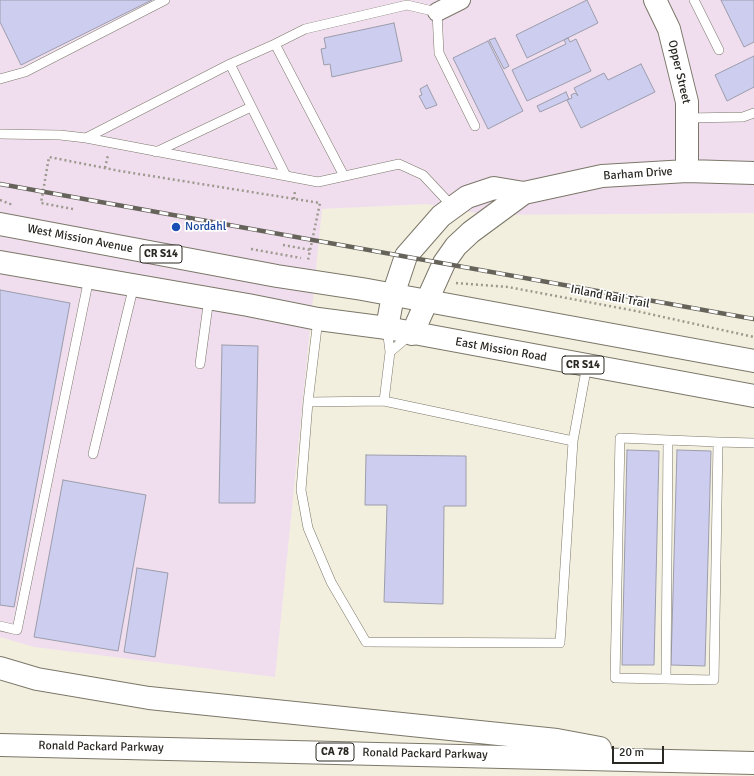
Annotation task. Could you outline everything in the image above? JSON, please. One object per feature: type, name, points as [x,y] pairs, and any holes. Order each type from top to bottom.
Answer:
[{"type":"main road","name":"Opper Street","points":[[654,0],[669,29],[687,102],[687,171]]},
{"type":"main road","name":"Barham Drive","points":[[412,334],[444,264],[456,246],[471,232],[524,194],[602,176],[687,171],[754,173]]},
{"type":"main road","name":"Barham Drive","points":[[387,328],[393,295],[406,256],[441,216],[467,197],[494,188],[524,194]]},
{"type":"main road","name":"West Mission Avenue","points":[[0,224],[277,276],[393,295]]},
{"type":"main road","name":"CR S14","points":[[0,262],[209,298]]},
{"type":"main road","name":"CR S14","points":[[393,295],[754,361]]},
{"type":"main road","name":"East Mission Road","points":[[209,298],[318,318],[387,328],[412,334],[754,396]]},
{"type":"main road","points":[[0,668],[37,679],[149,698],[557,740],[670,761]]},
{"type":"main road","name":"Ronald Packard Parkway","points":[[0,745],[754,763]]},
{"type":"street","points":[[437,12],[462,0]]},
{"type":"lane","points":[[0,79],[25,72],[165,0]]},
{"type":"lane","points":[[694,0],[719,50]]},
{"type":"lane","points":[[86,138],[230,64],[306,29],[407,5],[437,12],[439,53],[475,126]]},
{"type":"lane","points":[[275,44],[344,176]]},
{"type":"lane","points":[[230,64],[286,176]]},
{"type":"lane","points":[[156,152],[251,107]]},
{"type":"lane","points":[[687,118],[743,117],[754,113]]},
{"type":"lane","points":[[0,134],[60,135],[86,138],[318,182],[399,164],[423,175],[453,207]]},
{"type":"lane","points":[[0,626],[17,630],[89,278]]},
{"type":"lane","points":[[93,454],[134,285]]},
{"type":"lane","points":[[200,364],[209,298]]},
{"type":"lane","points":[[318,318],[308,402],[301,490],[308,528],[331,582],[366,642],[560,643],[573,441],[587,365]]},
{"type":"lane","points":[[384,401],[390,352],[387,328]]},
{"type":"lane","points":[[390,352],[412,334]]},
{"type":"lane","points":[[308,402],[384,401],[573,441]]},
{"type":"lane","points":[[718,442],[714,680],[615,678],[620,438],[754,443]]},
{"type":"lane","points":[[666,679],[668,440]]},
{"type":"path","points":[[73,209],[41,203],[49,157],[120,171],[320,203],[308,260]]},
{"type":"path","points":[[283,245],[311,250]]},
{"type":"path","name":"Inland Rail Trail","points":[[462,284],[515,288],[636,310],[754,337]]},
{"type":"shaded area","points":[[0,0],[754,0],[754,213],[488,215],[426,204],[322,209],[275,677],[34,647],[0,637]]},
{"type":"building","points":[[0,0],[152,0],[21,65],[0,22]]},
{"type":"building","points":[[587,0],[598,23],[527,58],[516,35]]},
{"type":"building","points":[[721,0],[754,0],[754,42],[744,47]]},
{"type":"building","points":[[394,23],[402,61],[332,77],[330,64],[324,65],[321,49],[326,48],[324,38]]},
{"type":"building","points":[[495,38],[509,66],[504,69],[489,40]]},
{"type":"building","points":[[568,38],[570,42],[576,39],[591,71],[527,101],[512,70],[566,44],[564,40]]},
{"type":"building","points":[[488,41],[523,111],[488,129],[453,58]]},
{"type":"building","points":[[754,56],[754,87],[727,101],[715,75]]},
{"type":"building","points":[[641,64],[655,92],[581,128],[567,100],[572,98],[571,95],[575,93],[578,96],[574,88],[604,73],[608,80]]},
{"type":"building","points":[[427,85],[437,105],[426,109],[419,96],[422,95],[420,89]]},
{"type":"building","points":[[566,92],[569,99],[540,112],[537,106]]},
{"type":"building","points":[[0,290],[70,303],[14,607],[0,605]]},
{"type":"building","points":[[222,345],[258,346],[255,503],[219,503]]},
{"type":"building","points":[[627,450],[659,451],[654,665],[622,665]]},
{"type":"building","points":[[677,450],[711,451],[705,666],[671,665]]},
{"type":"building","points":[[366,455],[466,456],[466,506],[444,506],[443,604],[384,602],[387,505],[365,505]]},
{"type":"building","points":[[63,480],[146,495],[118,651],[34,637]]},
{"type":"building","points":[[137,568],[168,573],[155,657],[124,652]]},
{"type":"railway","points":[[0,184],[754,319]]},
{"type":"place","name":"Nordahl","points":[[176,227]]}]
